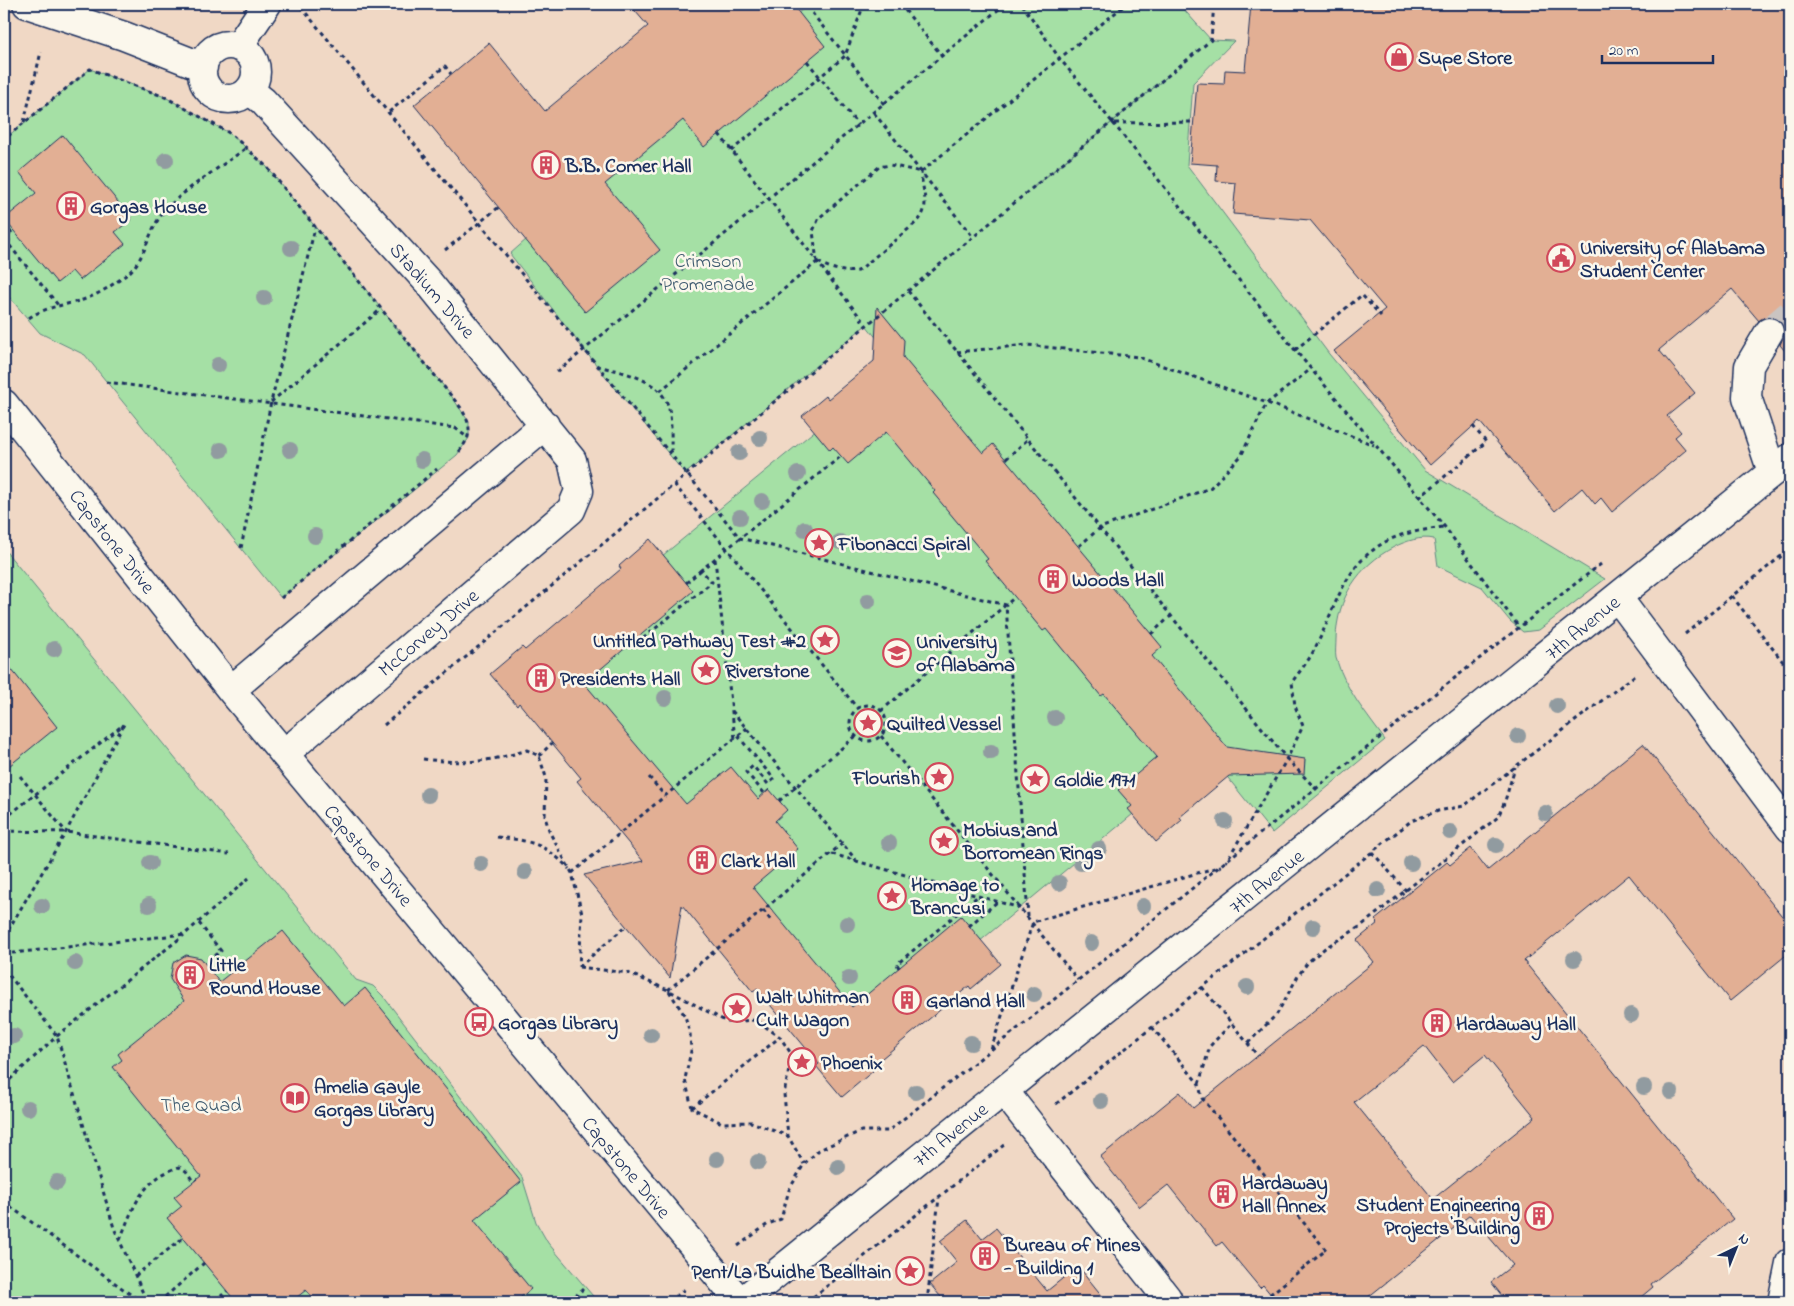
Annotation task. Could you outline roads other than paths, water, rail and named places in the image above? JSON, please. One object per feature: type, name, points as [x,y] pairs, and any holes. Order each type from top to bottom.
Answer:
[{"type":"street","points":[[27,4],[124,36],[202,67]]},
{"type":"street","points":[[238,47],[267,4]]},
{"type":"street","points":[[229,45],[238,47],[246,51],[255,65],[256,74],[249,90],[235,98],[218,96],[206,85],[202,67],[212,51],[229,45]]},
{"type":"street","name":"Stadium Drive","points":[[249,90],[264,101],[418,272],[572,460],[579,491],[571,510]]},
{"type":"street","points":[[1769,332],[1749,366],[1747,397],[1781,465]]},
{"type":"street","name":"Capstone Drive","points":[[4,404],[231,690],[740,1302]]},
{"type":"street","points":[[231,690],[545,425]]},
{"type":"street","name":"7th Avenue","points":[[740,1302],[1618,598],[1781,465]]},
{"type":"street","name":"McCorvey Drive","points":[[284,754],[571,510]]},
{"type":"street","points":[[1618,598],[1790,828]]},
{"type":"street","points":[[1004,1091],[1168,1298]]},
{"type":"street","points":[[1782,1302],[1790,1263]]},
{"type":"tunnel","points":[[1769,332],[1790,314]]},
{"type":"place","name":"Supe Store","points":[[1399,57]]},
{"type":"place","name":"B.B. Comer Hall","points":[[546,165]]},
{"type":"place","name":"Gorgas House","points":[[71,206]]},
{"type":"place","name":"University of Alabama Student Center","points":[[1561,258]]},
{"type":"place","name":"Fibonacci Spiral","points":[[819,543]]},
{"type":"place","name":"Woods Hall","points":[[1053,579]]},
{"type":"place","name":"Untitled Pathway Test #2","points":[[825,640]]},
{"type":"place","name":"University of Alabama","points":[[897,653]]},
{"type":"place","name":"Riverstone","points":[[706,670]]},
{"type":"place","name":"Presidents Hall","points":[[541,678]]},
{"type":"place","name":"Quilted Vessel","points":[[868,723]]},
{"type":"place","name":"Flourish","points":[[939,777]]},
{"type":"place","name":"Goldie 1971","points":[[1035,779]]},
{"type":"place","name":"Mobius and Borromean Rings","points":[[944,841]]},
{"type":"place","name":"Clark Hall","points":[[702,860]]},
{"type":"place","name":"Homage to Brancusi","points":[[892,896]]},
{"type":"place","name":"Little Round House","points":[[190,975]]},
{"type":"place","name":"Garland Hall","points":[[907,1000]]},
{"type":"place","name":"Walt Whitman Cult Wagon","points":[[737,1008]]},
{"type":"place","name":"Gorgas Library","points":[[479,1022]]},
{"type":"place","name":"Hardaway Hall","points":[[1437,1023]]},
{"type":"place","name":"Phoenix","points":[[802,1062]]},
{"type":"place","name":"Amelia Gayle Gorgas Library","points":[[295,1098]]},
{"type":"place","name":"Hardaway Hall Annex","points":[[1223,1194]]},
{"type":"place","name":"Student Engineering Projects Building","points":[[1539,1216]]},
{"type":"place","name":"Bureau of Mines - Building 1","points":[[985,1256]]},
{"type":"place","name":"Pent/La Buidhe Bealltain","points":[[910,1271]]},
{"type":"park label","name":"Crimson Promenade","points":[[708,272]]},
{"type":"park label","name":"The Quad","points":[[201,1104]]}]
